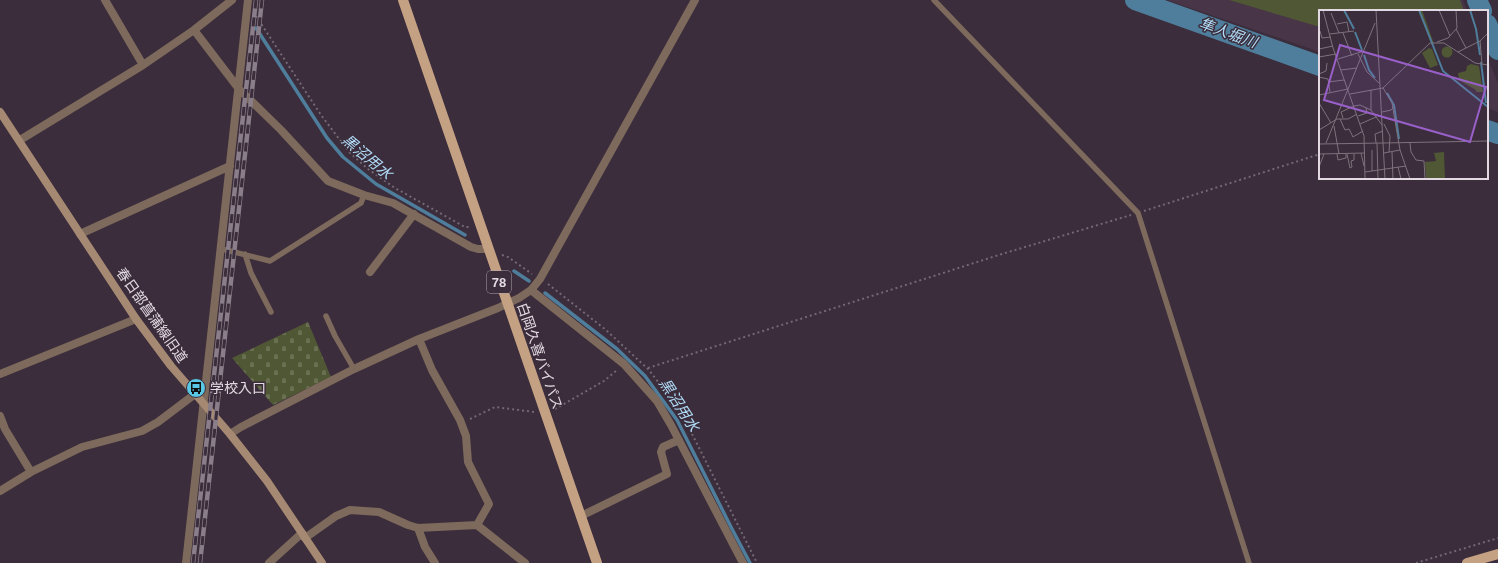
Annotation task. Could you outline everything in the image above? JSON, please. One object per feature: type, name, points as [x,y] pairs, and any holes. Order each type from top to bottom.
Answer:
[{"type":"main road","name":"白岡久喜バイパス","points":[[403,0],[597,563]]},
{"type":"main road","points":[[1467,563],[1498,554]]},
{"type":"street","points":[[105,0],[143,65]]},
{"type":"street","points":[[20,140],[143,65],[194,30],[232,0]]},
{"type":"street","points":[[186,563],[222,249],[248,0]]},
{"type":"street","points":[[230,434],[354,369],[419,339],[519,298],[531,290],[540,279],[695,0]]},
{"type":"street","points":[[194,30],[239,89],[281,130],[328,181],[364,195],[393,203],[471,247],[488,249]]},
{"type":"street","name":"春日部菖蒲線旧道","points":[[0,112],[20,140],[136,319],[171,366],[230,434],[267,481],[322,563]]},
{"type":"street","points":[[80,234],[230,166]]},
{"type":"street","points":[[370,272],[414,214]]},
{"type":"street","points":[[531,290],[624,364],[657,401],[679,440],[742,563]]},
{"type":"street","points":[[0,374],[136,319]]},
{"type":"street","points":[[419,339],[432,370],[461,423],[466,436],[468,462],[489,504],[477,525]]},
{"type":"street","points":[[0,491],[32,472],[82,447],[142,432],[195,394]]},
{"type":"street","points":[[0,416],[3,431],[32,472]]},
{"type":"street","points":[[580,516],[667,474],[661,452],[663,448],[679,440]]},
{"type":"street","points":[[269,563],[304,536],[336,516],[350,510],[379,512],[418,528],[477,525],[524,563]]},
{"type":"street","points":[[418,528],[425,548],[435,563]]},
{"type":"lane","points":[[934,0],[1138,213],[1249,563]]},
{"type":"lane","points":[[222,249],[270,261],[361,203],[364,195]]},
{"type":"lane","points":[[245,254],[251,272],[271,312]]},
{"type":"lane","points":[[326,316],[335,336],[354,369]]},
{"type":"path","points":[[256,15],[321,115],[348,152],[368,169],[395,188],[465,227],[470,227]]},
{"type":"path","points":[[648,368],[1002,254],[1138,213],[1319,154]]},
{"type":"path","points":[[502,255],[508,257],[534,275]]},
{"type":"path","points":[[461,423],[495,407],[545,413],[562,406],[598,385],[624,364]]},
{"type":"path","points":[[1416,563],[1498,538]]},
{"type":"shaded area","points":[[1167,0],[1463,0],[1467,10],[1319,10],[1319,52]]},
{"type":"shaded area","points":[[1488,59],[1498,83],[1498,112],[1488,108]]},
{"type":"green space","points":[[1229,0],[1460,0],[1464,10],[1319,10],[1319,27]]},
{"type":"green space","points":[[308,322],[331,377],[273,405],[232,358]]},
{"type":"waterway","name":"隼人堀川","points":[[1135,0],[1319,66]]},
{"type":"waterway","points":[[1477,0],[1482,10]]},
{"type":"waterway","points":[[1488,26],[1498,50]]},
{"type":"waterway","name":"黒沼用水","points":[[256,28],[327,138],[343,157],[376,184],[465,235]]},
{"type":"waterway","name":"隼人堀川","points":[[1488,130],[1498,134]]},
{"type":"waterway","name":"黒沼用水","points":[[514,271],[529,281]]},
{"type":"waterway","name":"黒沼用水","points":[[545,293],[617,349],[645,376],[677,420],[750,563]]},
{"type":"railway","points":[[193,563],[256,0]]},
{"type":"railway","points":[[200,563],[262,0]]},
{"type":"place","name":"学校入口","points":[[196,388]]}]
